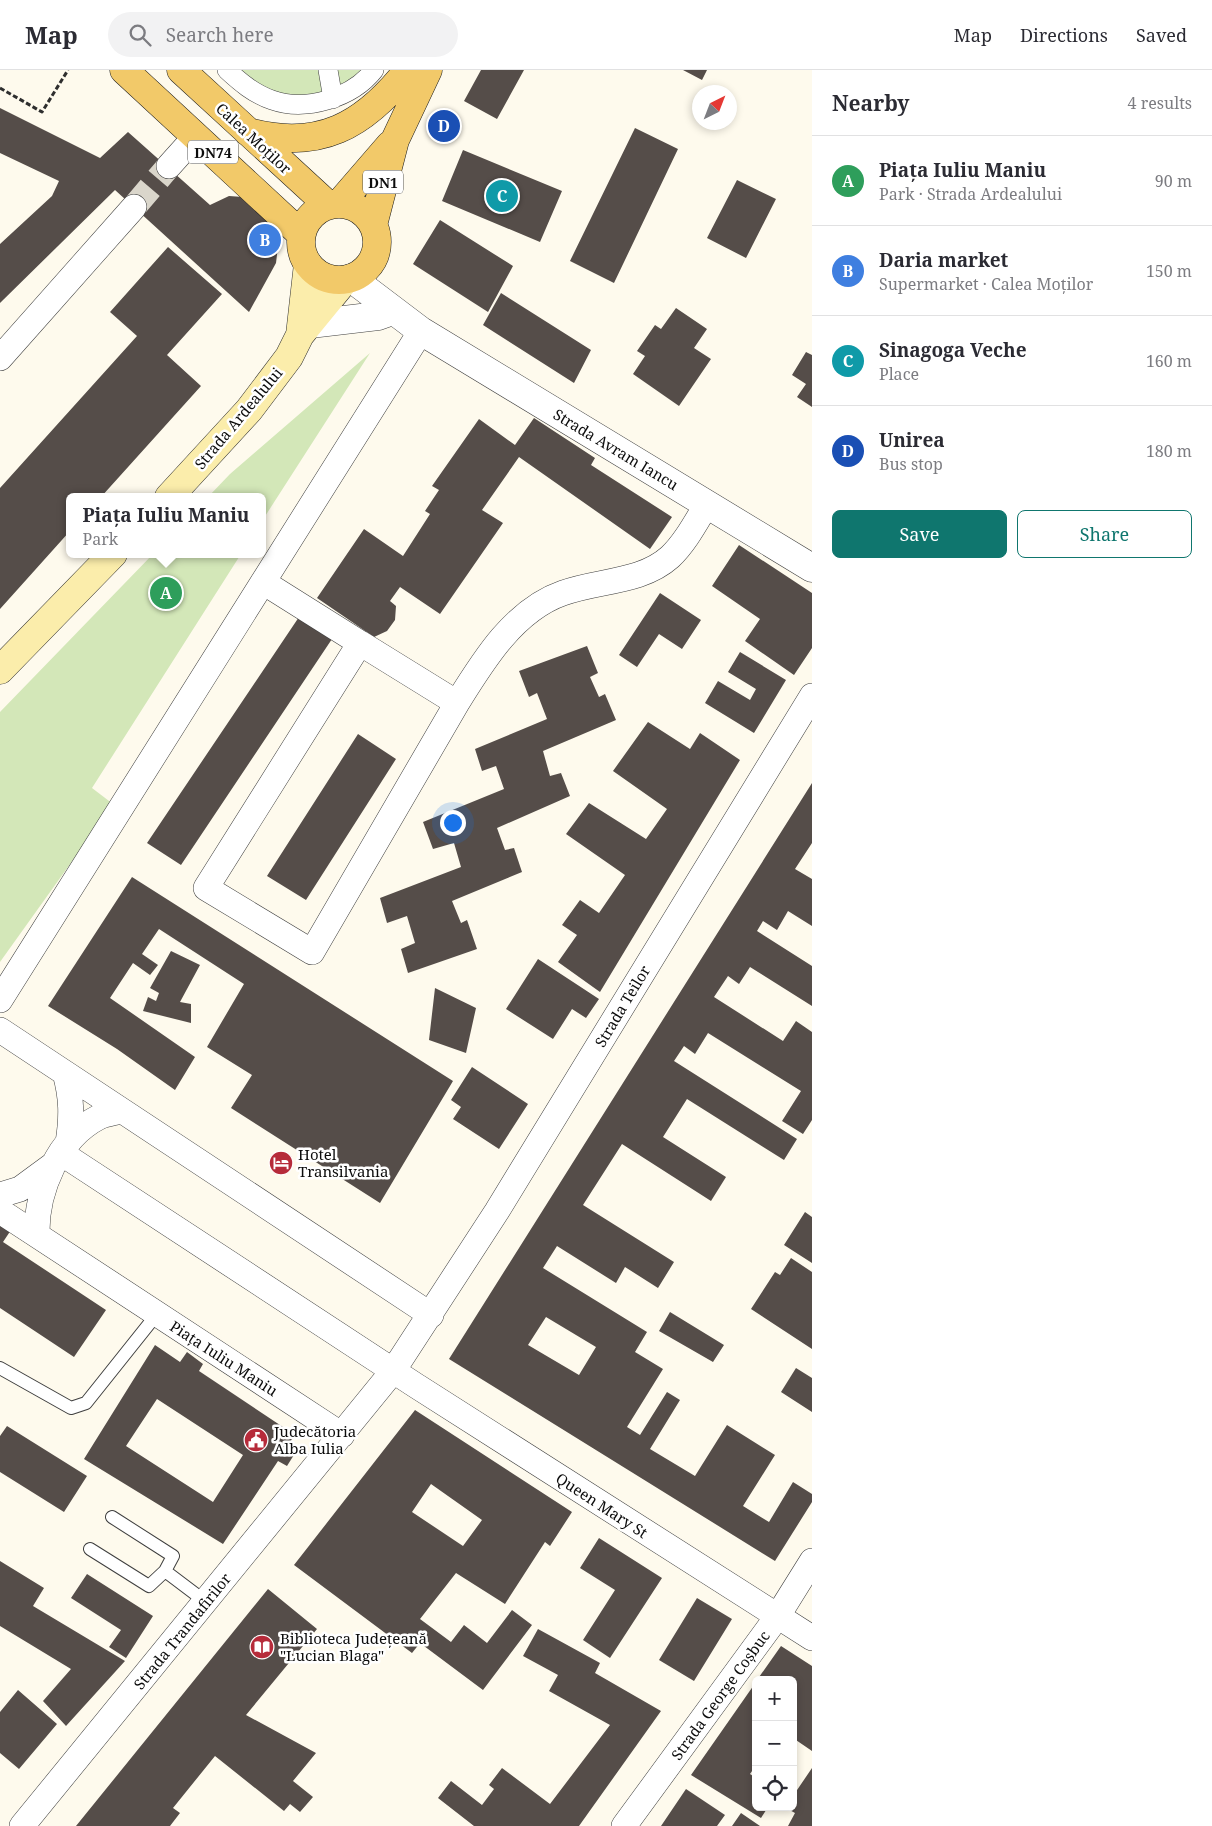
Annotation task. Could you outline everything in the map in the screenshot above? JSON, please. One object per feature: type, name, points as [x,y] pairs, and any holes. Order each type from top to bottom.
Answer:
[{"type":"main road","name":"DN74","points":[[124,70],[302,234]]},
{"type":"main road","name":"Calea Moților","points":[[180,70],[248,132],[334,204]]},
{"type":"main road","points":[[248,132],[282,139],[298,139],[317,137],[336,131],[374,109],[391,92],[408,70]]},
{"type":"main road","name":"DN1","points":[[373,225],[395,140],[428,70]]},
{"type":"main road","name":"DN1","points":[[334,204],[395,140]]},
{"type":"main road","points":[[334,204],[359,210],[373,225],[377,240],[374,257],[369,266],[348,279],[324,277],[308,264],[302,253],[302,234],[310,216],[334,204]]},
{"type":"main road","name":"Strada Ardealului","points":[[305,330],[308,264]]},
{"type":"main road","name":"Strada Ardealului","points":[[173,493],[249,410],[288,357],[305,330],[348,279]]},
{"type":"main road","points":[[0,670],[109,558]]},
{"type":"street","points":[[227,70],[241,83],[272,100],[308,104],[333,98],[352,89],[374,70]]},
{"type":"street","points":[[328,70],[333,98]]},
{"type":"street","points":[[169,166],[196,136]]},
{"type":"street","points":[[0,358],[134,206]]},
{"type":"street","name":"Strada Avram Iancu","points":[[348,279],[421,331],[812,568]]},
{"type":"street","points":[[305,330],[392,312]]},
{"type":"street","points":[[0,1000],[421,331]]},
{"type":"street","points":[[360,643],[206,888],[312,952],[457,703],[486,658],[508,632],[532,610],[562,593],[653,569],[670,557],[707,504]]},
{"type":"street","points":[[263,582],[457,703]]},
{"type":"street","name":"Strada Teilor","points":[[431,1315],[497,1211],[812,696]]},
{"type":"street","points":[[0,1030],[431,1315],[393,1371],[342,1435]]},
{"type":"street","points":[[37,1235],[39,1201],[61,1153],[72,1112],[71,1096],[65,1073]]},
{"type":"street","points":[[0,1195],[20,1188],[61,1153],[94,1120],[121,1111]]},
{"type":"street","points":[[61,1153],[393,1371]]},
{"type":"street","name":"Piața Iuliu Maniu","points":[[0,1211],[342,1435]]},
{"type":"street","name":"Queen Mary St","points":[[393,1371],[812,1638]]},
{"type":"street","name":"Strada Trandafirilor","points":[[22,1826],[342,1435]]},
{"type":"street","name":"Strada George Coșbuc","points":[[624,1826],[777,1617],[812,1561]]},
{"type":"lane","points":[[0,1368],[71,1408],[86,1402],[157,1314]]},
{"type":"lane","points":[[90,1549],[149,1586],[165,1571],[173,1556],[112,1517]]},
{"type":"lane","points":[[165,1571],[206,1602]]},
{"type":"path","points":[[0,88],[42,112],[68,70]]},
{"type":"green space","points":[[227,70],[374,70],[369,77],[288,103]]},
{"type":"green space","points":[[370,353],[266,515],[266,493],[212,493],[230,474]]},
{"type":"green space","points":[[149,558],[238,558],[92,788],[113,804],[0,962],[0,712]]},
{"type":"building","points":[[481,70],[524,70],[497,119],[464,101]]},
{"type":"building","points":[[683,70],[707,70],[702,80]]},
{"type":"building","points":[[0,108],[100,158],[128,132],[210,205],[229,196],[243,197],[278,230],[279,238],[276,263],[249,312],[115,190],[0,303],[0,244],[52,196],[59,181],[0,153]]},
{"type":"building","points":[[635,128],[678,149],[614,283],[570,261]]},
{"type":"building","points":[[463,150],[562,191],[540,242],[442,201]]},
{"type":"building","points":[[737,180],[776,199],[746,258],[707,238]]},
{"type":"building","points":[[440,220],[513,266],[488,312],[413,264]]},
{"type":"building","points":[[168,247],[222,294],[167,355],[201,386],[105,493],[66,493],[66,535],[0,609],[0,488],[137,336],[110,312]]},
{"type":"building","points":[[501,293],[591,350],[574,383],[483,325]]},
{"type":"building","points":[[676,308],[707,329],[694,348],[711,359],[679,406],[633,374],[645,356],[637,351],[655,325],[661,329]]},
{"type":"building","points":[[806,352],[812,355],[812,407],[797,397],[806,384],[792,375]]},
{"type":"building","points":[[534,418],[595,458],[591,465],[672,517],[650,549],[519,457],[482,510],[503,523],[440,614],[400,587],[390,601],[396,606],[395,620],[387,631],[374,637],[317,598],[364,529],[403,556],[430,514],[425,511],[439,490],[432,486],[479,419],[515,445]]},
{"type":"building","points":[[739,545],[812,593],[812,648],[794,675],[745,641],[760,619],[712,586]]},
{"type":"building","points":[[660,593],[701,620],[682,649],[659,634],[637,667],[619,655]]},
{"type":"building","points":[[301,614],[334,636],[181,865],[147,843]]},
{"type":"building","points":[[587,646],[598,673],[590,677],[599,697],[605,694],[616,720],[543,751],[550,776],[561,773],[570,796],[497,828],[505,850],[514,848],[522,872],[452,901],[461,923],[467,920],[477,949],[408,973],[401,949],[415,943],[407,916],[387,923],[380,898],[461,867],[454,843],[433,849],[423,822],[504,789],[496,766],[482,771],[475,749],[547,719],[537,693],[529,697],[519,671]]},
{"type":"building","points":[[740,652],[786,680],[754,733],[705,703],[718,681],[750,700],[756,689],[728,672]]},
{"type":"building","points":[[648,722],[690,749],[700,733],[740,760],[600,992],[558,962],[577,935],[562,925],[580,900],[599,913],[625,875],[566,834],[589,803],[646,839],[667,809],[613,771]]},
{"type":"building","points":[[358,734],[396,759],[306,900],[267,876]]},
{"type":"building","points":[[812,783],[812,843],[795,869],[812,879],[812,926],[788,911],[777,930],[763,921],[757,931],[812,966],[812,1006],[750,967],[739,984],[728,976],[714,997],[783,1041],[796,1021],[812,1032],[812,1120],[803,1134],[782,1121],[801,1091],[708,1033],[695,1054],[684,1046],[674,1061],[797,1139],[784,1160],[687,1099],[663,1137],[726,1177],[711,1201],[622,1144],[583,1205],[674,1262],[658,1288],[625,1267],[616,1283],[557,1246],[543,1268],[647,1332],[635,1352],[663,1369],[627,1427],[640,1435],[667,1392],[680,1400],[650,1449],[695,1476],[727,1425],[775,1455],[743,1506],[769,1522],[793,1482],[812,1494],[812,1502],[775,1561],[449,1359]],"holes":[[[546,1317],[596,1347],[579,1375],[528,1345]]]},
{"type":"building","points":[[132,877],[453,1081],[380,1203],[231,1108],[252,1075],[207,1047],[244,984],[159,929],[142,954],[158,965],[150,975],[133,963],[110,998],[195,1057],[175,1090],[117,1049],[48,1006]]},
{"type":"building","points":[[171,951],[200,965],[180,1002],[191,1004],[191,1023],[143,1011],[148,997],[156,1001],[159,993],[150,988]]},
{"type":"building","points":[[538,959],[599,999],[586,1018],[572,1009],[553,1039],[506,1009]]},
{"type":"building","points":[[435,988],[476,1008],[466,1053],[429,1040]]},
{"type":"building","points":[[472,1067],[528,1104],[499,1149],[453,1119],[461,1107],[451,1100]]},
{"type":"building","points":[[805,1212],[812,1217],[812,1263],[784,1245]]},
{"type":"building","points":[[0,1223],[11,1230],[3,1242],[106,1310],[74,1357],[0,1308]]},
{"type":"building","points":[[791,1258],[812,1272],[812,1349],[751,1309],[775,1272],[780,1275]]},
{"type":"building","points":[[670,1312],[724,1345],[713,1362],[659,1331]]},
{"type":"building","name":"Judecătoria Alba Iulia","points":[[155,1345],[180,1362],[187,1352],[203,1364],[199,1371],[295,1435],[288,1445],[297,1450],[287,1466],[278,1461],[223,1544],[84,1459]],"holes":[[[157,1399],[243,1455],[213,1502],[126,1446]]]},
{"type":"building","points":[[796,1368],[812,1378],[812,1412],[781,1392]]},
{"type":"building","points":[[415,1410],[572,1512],[550,1546],[545,1542],[505,1604],[456,1573],[420,1619],[451,1642],[464,1625],[487,1643],[512,1610],[532,1625],[483,1690],[420,1643],[412,1653],[294,1565]],"holes":[[[431,1484],[482,1520],[463,1546],[412,1512]]]},
{"type":"building","points":[[7,1426],[87,1476],[64,1512],[0,1472],[0,1436]]},
{"type":"building","points":[[599,1538],[662,1578],[610,1658],[583,1640],[615,1590],[580,1568]]},
{"type":"building","points":[[0,1561],[44,1588],[33,1606],[125,1661],[66,1726],[43,1701],[71,1669],[0,1626]]},
{"type":"building","points":[[87,1574],[153,1616],[126,1658],[109,1647],[121,1630],[71,1598]]},
{"type":"building","points":[[268,1589],[317,1629],[246,1715],[316,1753],[293,1781],[313,1797],[300,1812],[290,1804],[284,1811],[215,1756],[173,1808],[180,1813],[170,1826],[76,1826]]},
{"type":"building","points":[[697,1598],[732,1619],[694,1681],[659,1660]]},
{"type":"building","points":[[538,1629],[600,1663],[595,1673],[661,1711],[579,1826],[474,1826],[438,1798],[451,1781],[482,1805],[494,1789],[489,1785],[502,1768],[550,1804],[610,1725],[549,1691],[558,1675],[523,1656]]},
{"type":"building","points":[[781,1646],[812,1666],[812,1751],[797,1741],[797,1676],[760,1676]]},
{"type":"building","points":[[752,1688],[752,1771],[750,1774],[752,1775],[752,1811],[765,1811],[761,1818],[691,1775]]},
{"type":"building","points":[[18,1690],[57,1724],[19,1769],[0,1753],[0,1712]]},
{"type":"building","points":[[812,1768],[812,1826],[788,1826],[795,1813],[791,1811],[797,1811],[797,1790]]},
{"type":"building","points":[[686,1789],[725,1815],[717,1826],[661,1826]]},
{"type":"building","points":[[741,1813],[760,1826],[732,1826]]},
{"type":"tunnel","points":[[134,207],[169,166]]},
{"type":"place","name":"Unirea","points":[[444,126]]},
{"type":"place","name":"Sinagoga Veche","points":[[502,196]]},
{"type":"place","name":"Daria market","points":[[265,240]]},
{"type":"place","name":"Piața Iuliu Maniu","points":[[166,593]]},
{"type":"place","name":"Hotel Transilvania","points":[[281,1163]]},
{"type":"place","name":"Judecătoria Alba Iulia","points":[[256,1440]]},
{"type":"place","name":"Biblioteca Județeană \"Lucian Blaga\"","points":[[262,1647]]}]
